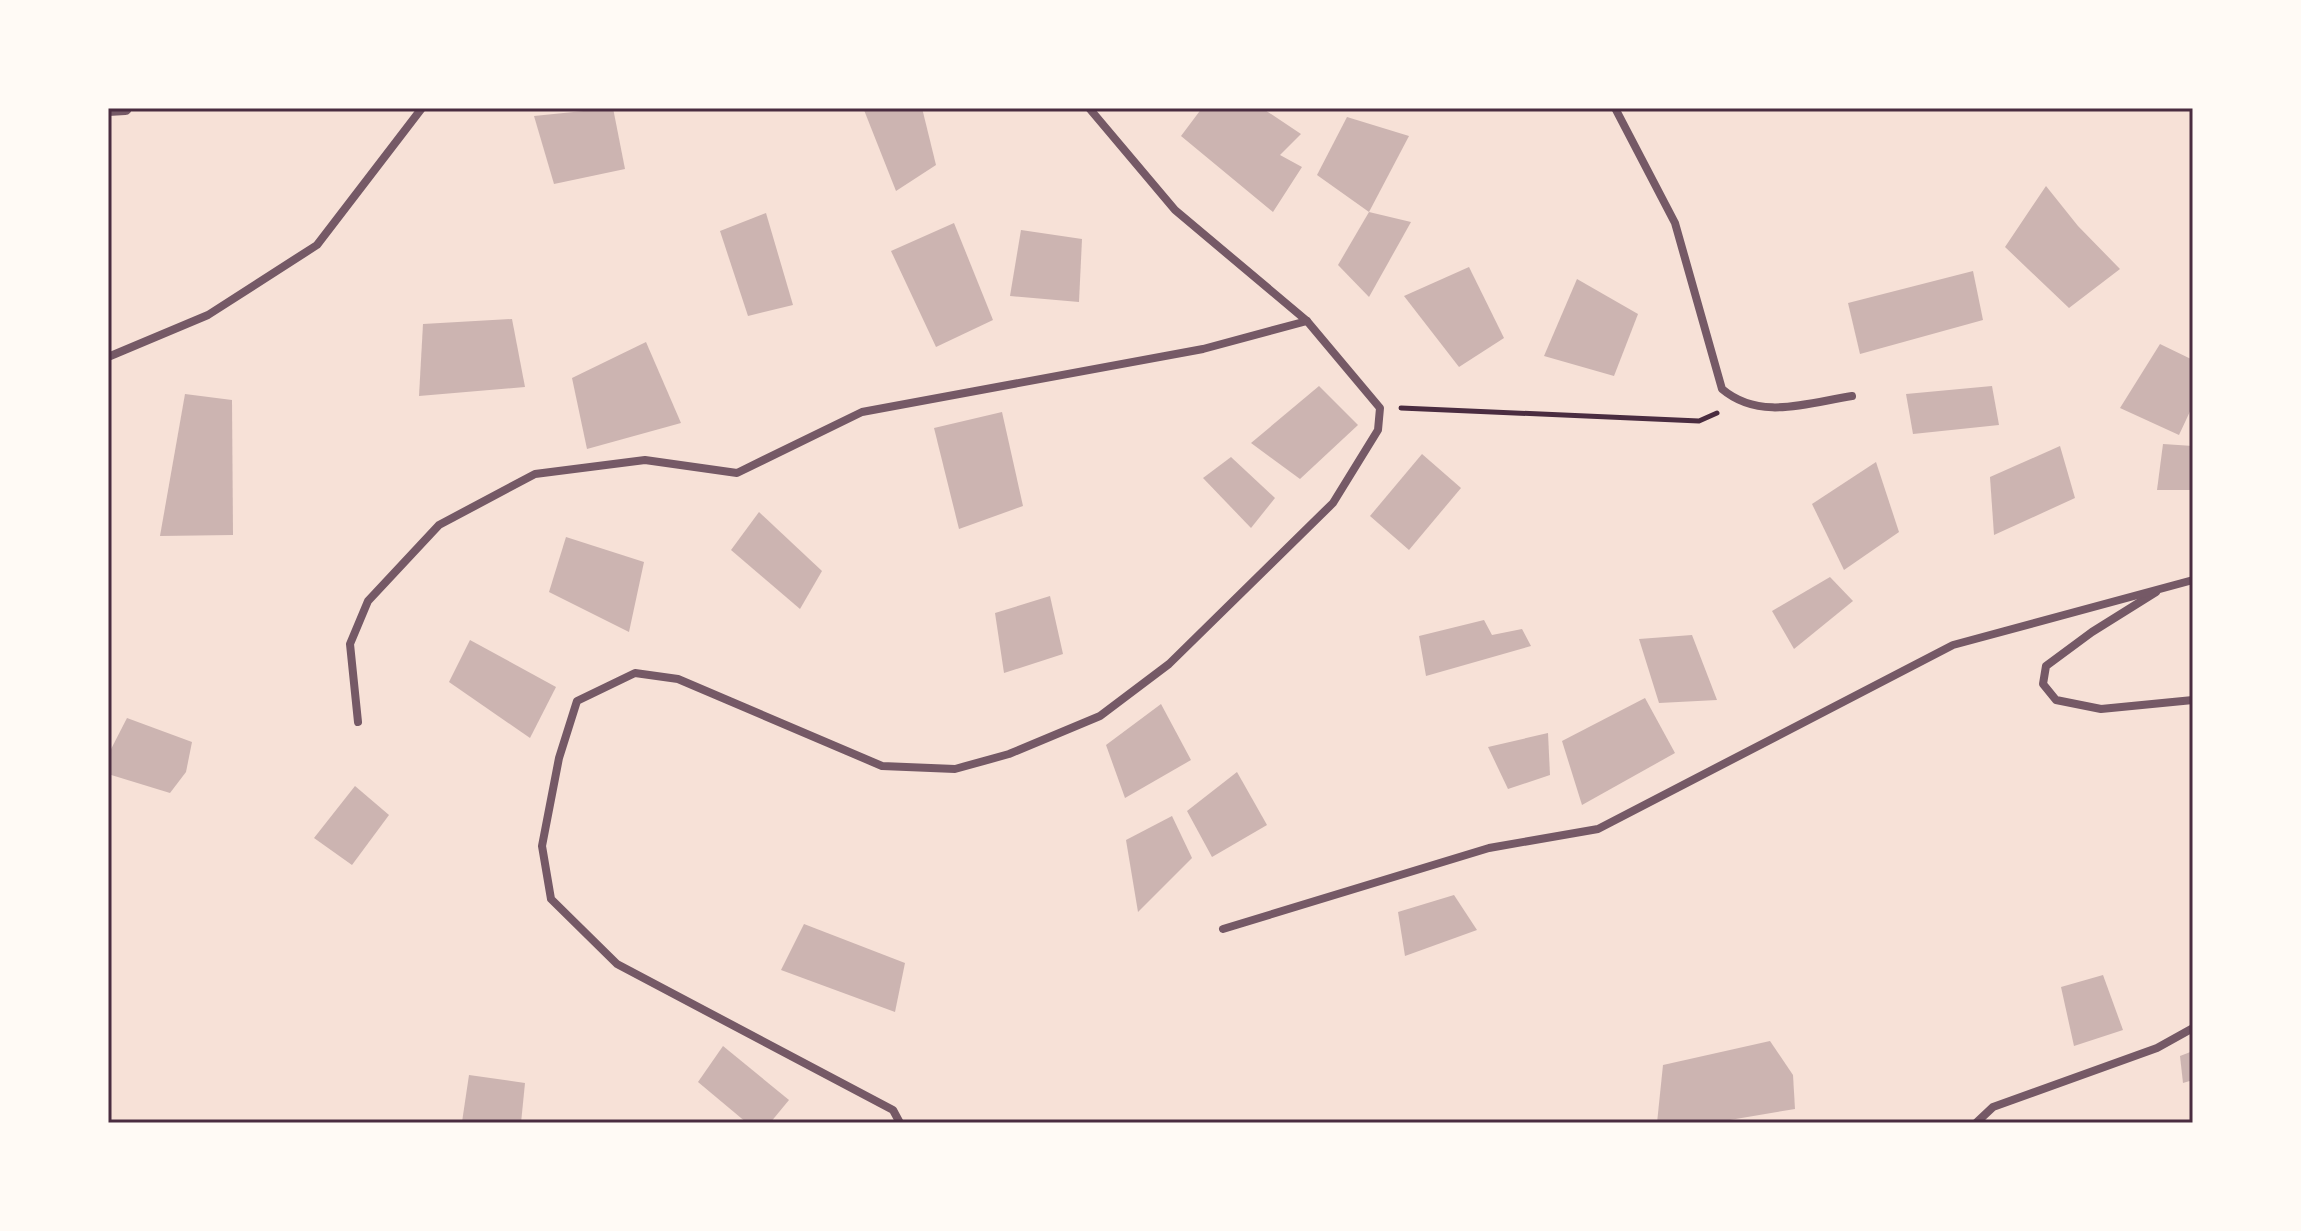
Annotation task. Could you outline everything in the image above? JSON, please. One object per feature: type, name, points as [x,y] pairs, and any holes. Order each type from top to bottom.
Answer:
[{"type":"street","points":[[108,109],[125,108]]},
{"type":"street","points":[[108,357],[208,315],[317,245],[422,108]]},
{"type":"street","points":[[900,1123],[893,1110],[617,964],[551,899],[542,846],[559,758],[577,701],[635,673],[678,679],[882,766],[955,769],[1009,754],[1100,716],[1169,664],[1333,503],[1378,430],[1380,408],[1307,321],[1175,210],[1089,108]]},
{"type":"street","points":[[1615,108],[1675,223],[1722,389],[1738,402],[1764,410],[1852,396]]},
{"type":"street","points":[[358,722],[350,644],[368,601],[439,525],[535,474],[645,460],[737,473],[862,412],[1203,349],[1307,321]]},
{"type":"street","points":[[1223,929],[1489,848],[1598,829],[1953,645],[2193,580]]},
{"type":"street","points":[[2167,586],[2092,632],[2046,666],[2043,684],[2056,700],[2101,709],[2193,700]]},
{"type":"street","points":[[1976,1123],[1993,1107],[2157,1048],[2193,1028]]},
{"type":"path","points":[[1380,408],[1699,421],[1738,402]]},
{"type":"building","points":[[613,108],[625,169],[554,184],[534,116]]},
{"type":"building","points":[[922,108],[936,165],[896,191],[864,110]]},
{"type":"building","points":[[1202,108],[1262,108],[1301,134],[1280,155],[1302,167],[1273,212],[1181,136]]},
{"type":"building","points":[[1347,117],[1409,136],[1369,212],[1317,175]]},
{"type":"building","points":[[2046,186],[2078,226],[2120,269],[2069,308],[2005,247]]},
{"type":"building","points":[[1369,212],[1411,222],[1369,297],[1338,265]]},
{"type":"building","points":[[766,213],[793,305],[748,316],[720,231]]},
{"type":"building","points":[[954,223],[993,320],[936,347],[891,251]]},
{"type":"building","points":[[1021,230],[1082,239],[1079,302],[1010,296]]},
{"type":"building","points":[[1469,267],[1504,338],[1459,367],[1404,296]]},
{"type":"building","points":[[1973,271],[1983,320],[1860,354],[1848,303]]},
{"type":"building","points":[[1577,279],[1638,314],[1614,376],[1544,356]]},
{"type":"building","points":[[512,319],[525,387],[419,396],[423,324]]},
{"type":"building","points":[[646,342],[681,423],[587,449],[572,378]]},
{"type":"building","points":[[2160,344],[2193,360],[2193,405],[2179,435],[2120,408]]},
{"type":"building","points":[[1319,386],[1358,425],[1300,479],[1251,443]]},
{"type":"building","points":[[1992,386],[1999,425],[1913,434],[1906,394]]},
{"type":"building","points":[[185,394],[232,400],[233,535],[160,536]]},
{"type":"building","points":[[1002,412],[1023,506],[959,529],[934,428]]},
{"type":"building","points":[[2163,444],[2193,446],[2193,490],[2157,490]]},
{"type":"building","points":[[2060,446],[2075,498],[1994,535],[1990,477]]},
{"type":"building","points":[[1422,454],[1461,488],[1409,550],[1370,516]]},
{"type":"building","points":[[1231,457],[1275,498],[1251,528],[1203,478]]},
{"type":"building","points":[[1876,462],[1899,532],[1844,570],[1812,504]]},
{"type":"building","points":[[759,512],[822,571],[800,609],[731,550]]},
{"type":"building","points":[[566,537],[644,562],[629,632],[549,592]]},
{"type":"building","points":[[1830,577],[1853,601],[1794,649],[1772,611]]},
{"type":"building","points":[[1050,596],[1063,654],[1004,673],[995,613]]},
{"type":"building","points":[[1484,620],[1492,635],[1522,629],[1531,646],[1426,676],[1419,636]]},
{"type":"building","points":[[1692,635],[1717,700],[1659,703],[1639,639]]},
{"type":"building","points":[[470,640],[556,687],[530,738],[449,682]]},
{"type":"building","points":[[1645,698],[1675,753],[1582,805],[1562,741]]},
{"type":"building","points":[[1161,704],[1191,760],[1125,798],[1106,745]]},
{"type":"building","points":[[127,718],[192,742],[186,772],[170,793],[108,774],[108,755]]},
{"type":"building","points":[[1548,733],[1550,775],[1508,789],[1488,747]]},
{"type":"building","points":[[1237,772],[1267,825],[1212,857],[1187,811]]},
{"type":"building","points":[[355,786],[389,815],[352,865],[314,838]]},
{"type":"building","points":[[1172,816],[1192,858],[1138,912],[1126,840]]},
{"type":"building","points":[[1454,895],[1477,930],[1405,956],[1398,912]]},
{"type":"building","points":[[804,924],[905,963],[895,1012],[781,970]]},
{"type":"building","points":[[2103,975],[2123,1030],[2074,1046],[2061,987]]},
{"type":"building","points":[[1770,1041],[1793,1075],[1795,1109],[1712,1123],[1657,1123],[1663,1065]]},
{"type":"building","points":[[723,1046],[789,1100],[770,1123],[747,1123],[698,1082]]},
{"type":"building","points":[[2193,1051],[2193,1080],[2183,1083],[2180,1056]]},
{"type":"building","points":[[469,1075],[525,1083],[521,1123],[462,1122]]}]
